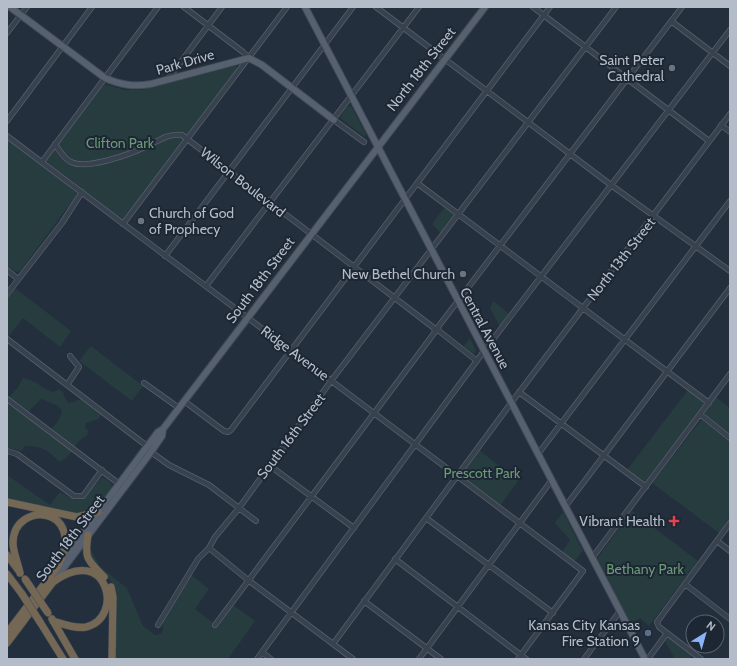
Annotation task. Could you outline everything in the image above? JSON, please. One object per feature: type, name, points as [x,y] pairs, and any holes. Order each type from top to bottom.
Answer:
[{"type":"highway","points":[[7,502],[77,517],[98,512]]},
{"type":"highway","points":[[7,634],[10,627],[58,566],[65,549],[66,537],[64,531],[52,518],[42,514],[36,515],[21,523],[14,535],[13,548],[20,573]]},
{"type":"highway","points":[[88,535],[86,548],[88,560],[104,576],[112,589],[112,659]]},
{"type":"highway","points":[[7,555],[48,613],[75,659]]},
{"type":"highway","points":[[53,582],[70,571],[88,571],[101,580],[105,585],[108,596],[106,610],[102,617],[87,627],[72,627],[53,621]]},
{"type":"highway","points":[[7,574],[20,591],[58,650],[62,659]]},
{"type":"highway","points":[[7,582],[20,591]]},
{"type":"highway","name":"South 18th Street","points":[[7,643],[53,582]]},
{"type":"highway","points":[[58,650],[58,659]]},
{"type":"main road","name":"Park Drive","points":[[10,7],[105,78],[124,85],[137,86],[249,58]]},
{"type":"main road","name":"Central Avenue","points":[[305,7],[645,659]]},
{"type":"main road","name":"North 18th Street","points":[[377,146],[485,7]]},
{"type":"main road","points":[[249,58],[262,65],[334,120]]},
{"type":"main road","name":"South 18th Street","points":[[53,582],[149,449],[162,436],[163,429],[178,408],[377,146]]},
{"type":"main road","name":"South 18th Street","points":[[58,566],[98,512],[122,486]]},
{"type":"street","points":[[7,33],[27,7]]},
{"type":"street","points":[[7,121],[92,7]]},
{"type":"street","points":[[42,162],[158,7]]},
{"type":"street","points":[[184,7],[249,58]]},
{"type":"street","points":[[168,79],[222,7]]},
{"type":"street","points":[[123,224],[287,7]]},
{"type":"street","points":[[165,256],[353,7]]},
{"type":"street","points":[[376,7],[611,185],[730,272]]},
{"type":"street","points":[[206,286],[419,7]]},
{"type":"street","points":[[533,7],[709,141]]},
{"type":"street","points":[[184,401],[224,431],[228,432],[550,7]]},
{"type":"street","name":"South 16th Street","points":[[158,625],[198,559],[210,548],[215,537],[239,508],[269,465],[332,381],[616,7]]},
{"type":"street","points":[[215,625],[310,497],[682,7]]},
{"type":"street","points":[[671,21],[730,66]]},
{"type":"street","points":[[257,659],[484,351],[730,30]]},
{"type":"street","name":"North 13th Street","points":[[332,644],[582,308],[654,216],[730,114]]},
{"type":"street","points":[[334,120],[364,142]]},
{"type":"street","points":[[721,125],[730,132]]},
{"type":"street","name":"Wilson Boulevard","points":[[56,144],[66,159],[80,165],[103,162],[146,147],[167,136],[176,134],[182,135],[228,172],[437,329],[477,361]]},
{"type":"street","name":"Ridge Avenue","points":[[7,136],[583,571],[553,613]]},
{"type":"street","points":[[417,183],[709,402]]},
{"type":"street","points":[[7,294],[62,222],[82,192]]},
{"type":"street","points":[[538,454],[730,201]]},
{"type":"street","points":[[7,270],[18,279]]},
{"type":"street","points":[[565,507],[730,288]]},
{"type":"street","points":[[7,339],[169,465],[209,485],[256,521]]},
{"type":"street","points":[[68,385],[79,367],[70,356]]},
{"type":"street","points":[[592,558],[730,375]]},
{"type":"street","points":[[144,383],[178,408]]},
{"type":"street","points":[[519,392],[646,487]]},
{"type":"street","points":[[7,398],[122,486]]},
{"type":"street","points":[[700,414],[730,438]]},
{"type":"street","points":[[7,450],[17,454],[74,496],[83,496],[102,470]]},
{"type":"street","points":[[269,465],[310,497],[354,528]]},
{"type":"street","points":[[419,659],[551,480]]},
{"type":"street","points":[[426,518],[553,613],[520,657]]},
{"type":"street","points":[[701,659],[667,633],[656,622],[730,523]]},
{"type":"street","points":[[717,541],[730,551]]},
{"type":"street","points":[[210,548],[248,580],[353,659]]},
{"type":"street","points":[[395,559],[520,657],[526,659]]},
{"type":"street","points":[[685,584],[730,619]]},
{"type":"street","points":[[364,601],[441,659]]},
{"type":"street","points":[[584,659],[620,611]]},
{"type":"street","points":[[648,659],[667,633]]},
{"type":"street","points":[[262,652],[271,659]]},
{"type":"green space","name":"Clifton Park","points":[[235,65],[238,69],[124,218],[121,219],[46,161],[104,84],[125,90],[141,90]]},
{"type":"green space","points":[[351,106],[366,134],[365,137],[340,118],[347,107]]},
{"type":"green space","points":[[7,139],[76,192],[76,196],[21,270],[17,272],[7,266]]},
{"type":"green space","points":[[445,207],[455,216],[441,234],[432,224]]},
{"type":"green space","points":[[15,288],[71,331],[60,347],[23,318],[8,337],[7,336],[7,299]]},
{"type":"green space","points":[[493,301],[510,314],[500,327],[490,308]]},
{"type":"green space","points":[[470,338],[476,351],[474,354],[464,346]]},
{"type":"green space","points":[[91,346],[143,386],[132,401],[79,361]]},
{"type":"green space","points":[[23,378],[31,380],[53,392],[59,389],[63,392],[69,403],[82,399],[102,414],[98,419],[86,423],[85,427],[88,431],[87,436],[79,441],[64,460],[59,462],[48,452],[36,447],[25,446],[22,451],[7,448],[7,403],[46,432],[57,423],[62,410],[58,406],[41,399],[29,411],[9,397],[18,387]]},
{"type":"green space","points":[[688,390],[704,404],[644,482],[627,470]]},
{"type":"green space","points":[[716,397],[730,408],[730,435],[705,416],[705,412]]},
{"type":"green space","points":[[701,420],[706,421],[730,440],[730,518],[719,533],[652,483]]},
{"type":"green space","name":"Prescott Park","points":[[479,450],[518,481],[500,506],[460,475]]},
{"type":"green space","points":[[7,475],[50,505],[60,492],[75,500],[85,497],[102,477],[110,482],[113,487],[91,512],[76,514],[7,499]]},
{"type":"green space","name":"Bethany Park","points":[[632,511],[698,561],[649,626],[640,618],[630,623],[597,558]]},
{"type":"green space","points":[[563,512],[583,551],[574,562],[562,552],[570,540],[555,523]]},
{"type":"green space","points":[[89,546],[100,567],[127,588],[143,626],[155,635],[161,634],[163,630],[162,622],[191,575],[209,589],[195,609],[217,626],[233,605],[255,621],[228,659],[115,659],[113,585],[107,576],[90,559]]},
{"type":"green space","points":[[669,637],[685,650],[685,654],[692,655],[689,659],[675,659],[665,641]]},
{"type":"place","name":"Saint Peter Cathedral","points":[[672,68]]},
{"type":"place","name":"Church of God of Prophecy","points":[[141,221]]},
{"type":"place","name":"New Bethel Church","points":[[463,274]]},
{"type":"place","name":"Vibrant Health","points":[[674,521]]},
{"type":"place","name":"Kansas City Kansas Fire Station 9","points":[[648,633]]}]
